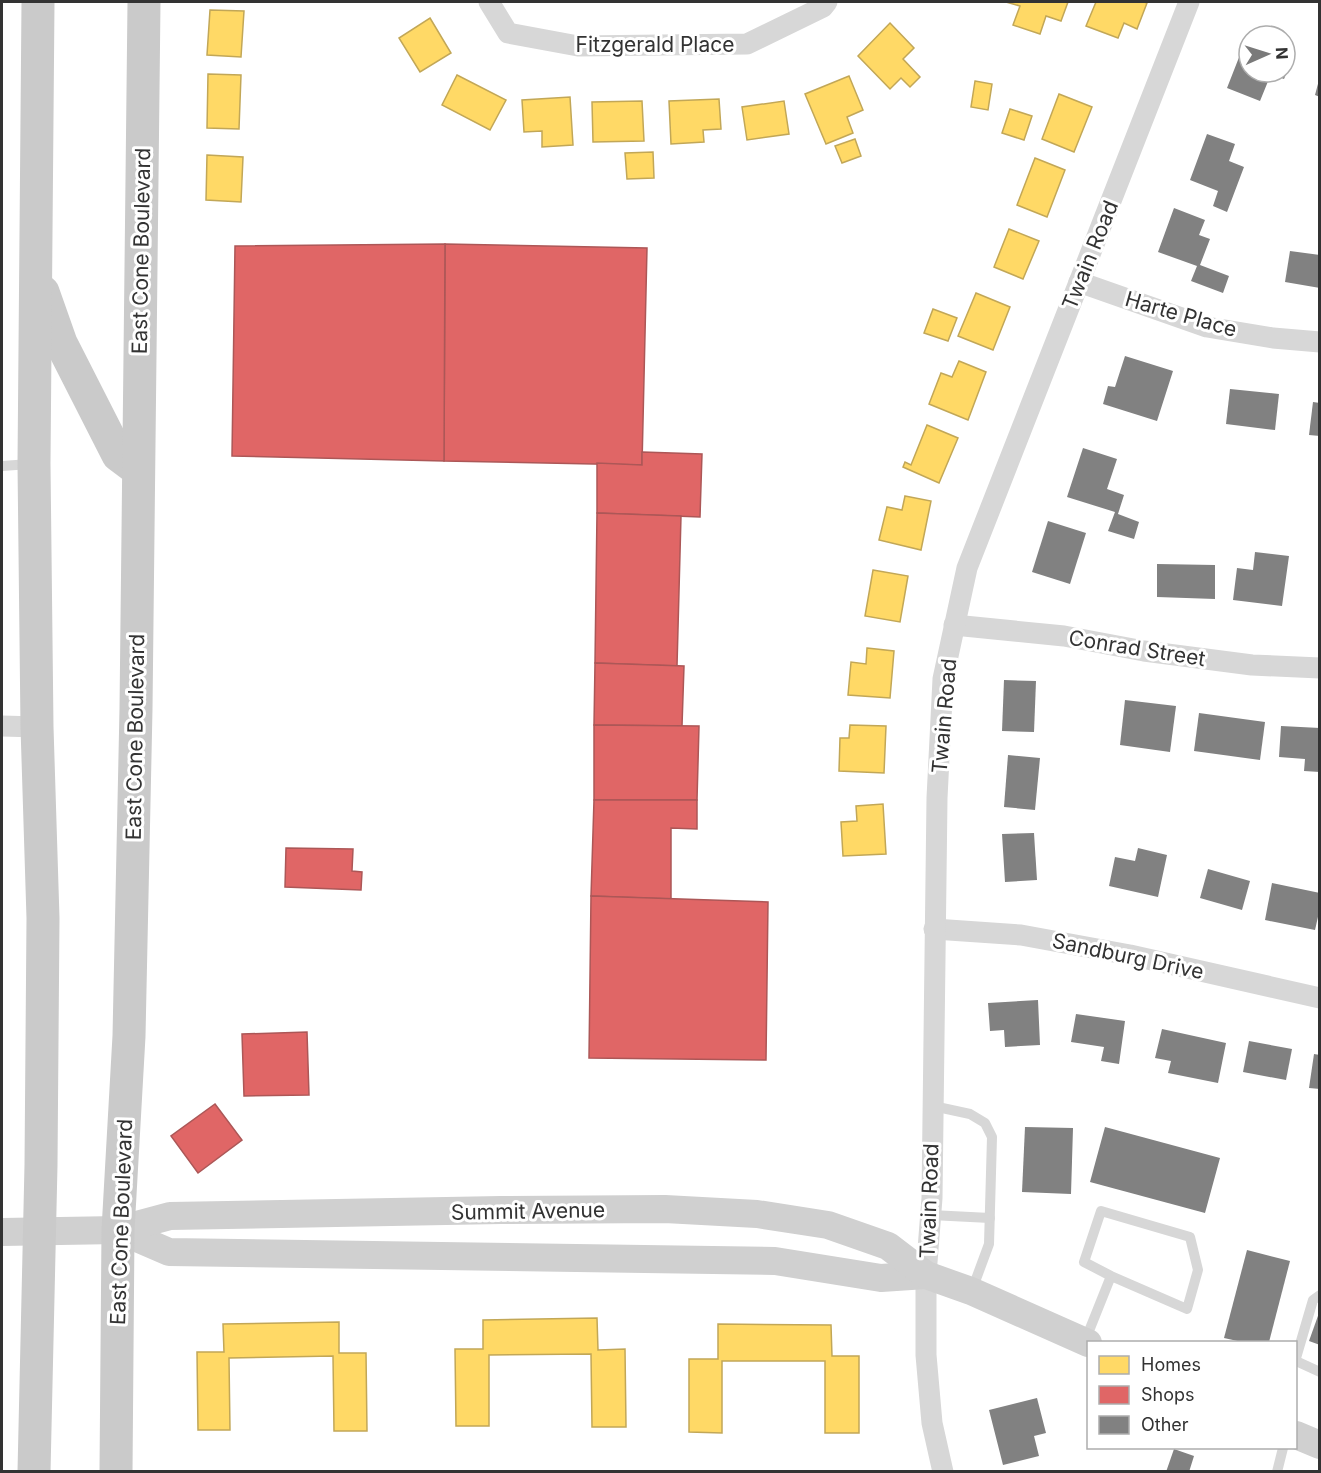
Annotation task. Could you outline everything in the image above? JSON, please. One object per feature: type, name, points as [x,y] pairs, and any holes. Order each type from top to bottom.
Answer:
[{"type":"main road","points":[[34,1472],[43,918],[37,727],[34,464],[38,2]]},
{"type":"main road","name":"East Cone Boulevard","points":[[116,1472],[118,1230],[129,1036],[136,709],[144,2]]},
{"type":"main road","points":[[36,271],[61,343],[118,456],[138,470]]},
{"type":"main road","name":"Summit Avenue","points":[[2,1232],[118,1230],[170,1216],[327,1215],[501,1210],[688,1210],[757,1214],[828,1225],[888,1246],[926,1275],[1087,1342]]},
{"type":"main road","name":"Summit Avenue","points":[[118,1230],[169,1252],[775,1261],[881,1278],[926,1275]]},
{"type":"main road","points":[[1297,1435],[1320,1445]]},
{"type":"street","name":"Fitzgerald Place","points":[[489,2],[508,33],[578,46],[747,44],[823,8],[827,2]]},
{"type":"street","name":"Twain Road","points":[[943,1472],[932,1423],[926,1355],[926,1275],[931,1215],[934,929],[943,679],[967,568],[1189,2]]},
{"type":"street","name":"Harte Place","points":[[1079,282],[1207,327],[1273,338],[1320,342]]},
{"type":"street","name":"Conrad Street","points":[[954,625],[1064,636],[1144,651],[1252,665],[1320,669]]},
{"type":"street","points":[[2,726],[37,727]]},
{"type":"street","name":"Sandburg Drive","points":[[934,929],[1021,935],[1130,955],[1320,998]]},
{"type":"lane","points":[[2,466],[34,464]]},
{"type":"lane","points":[[933,1106],[970,1114],[985,1123],[992,1137],[989,1244],[971,1292]]},
{"type":"lane","points":[[1101,1211],[1190,1237],[1198,1270],[1187,1309],[1111,1276],[1084,1263],[1101,1211]]},
{"type":"lane","points":[[931,1215],[990,1218]]},
{"type":"lane","points":[[1087,1341],[1111,1276]]},
{"type":"lane","points":[[1297,1357],[1316,1297]]},
{"type":"lane","points":[[1297,1360],[1320,1372]]},
{"type":"lane","points":[[1277,1472],[1283,1449]]},
{"type":"building: Homes","points":[[1006,2],[1068,2],[1061,21],[1046,16],[1040,34],[1013,25],[1020,6]]},
{"type":"building: Homes","points":[[1096,2],[1147,3],[1137,29],[1124,23],[1118,38],[1086,26]]},
{"type":"building: Homes","points":[[210,10],[244,11],[241,57],[207,55]]},
{"type":"building: Homes","points":[[430,18],[451,53],[420,72],[399,38]]},
{"type":"building: Homes","points":[[890,23],[914,48],[903,59],[920,77],[910,87],[901,78],[890,89],[858,56]]},
{"type":"building: Homes","points":[[208,74],[241,75],[239,129],[207,128]]},
{"type":"building: Homes","points":[[457,75],[506,100],[490,130],[442,105]]},
{"type":"building: Homes","points":[[849,76],[863,110],[847,117],[853,133],[826,144],[805,94]]},
{"type":"building: Homes","points":[[975,81],[992,84],[988,110],[971,107]]},
{"type":"building: Homes","points":[[1059,94],[1092,107],[1074,152],[1042,139]]},
{"type":"building: Homes","points":[[570,97],[573,145],[542,147],[542,131],[524,132],[522,100]]},
{"type":"building: Homes","points":[[719,99],[721,129],[703,130],[704,142],[671,144],[669,101]]},
{"type":"building: Homes","points":[[642,101],[644,141],[593,142],[592,102]]},
{"type":"building: Homes","points":[[784,101],[789,134],[747,140],[742,107]]},
{"type":"building: Homes","points":[[1010,109],[1032,116],[1024,140],[1002,133]]},
{"type":"building: Homes","points":[[855,139],[861,156],[842,163],[835,146]]},
{"type":"building: Homes","points":[[653,152],[654,178],[627,179],[625,153]]},
{"type":"building: Homes","points":[[207,155],[243,157],[241,202],[206,200]]},
{"type":"building: Homes","points":[[1035,158],[1065,170],[1047,217],[1017,205]]},
{"type":"building: Homes","points":[[1009,229],[1039,241],[1023,279],[994,267]]},
{"type":"building: Homes","points":[[976,293],[1010,307],[993,350],[958,336]]},
{"type":"building: Homes","points":[[933,309],[957,318],[948,341],[924,333]]},
{"type":"building: Homes","points":[[959,361],[986,372],[968,420],[929,404],[941,373],[952,377]]},
{"type":"building: Homes","points":[[927,425],[958,438],[939,483],[903,467],[905,462],[911,465]]},
{"type":"building: Homes","points":[[905,496],[931,501],[921,550],[879,540],[887,507],[902,510]]},
{"type":"building: Homes","points":[[873,570],[908,576],[900,622],[865,616]]},
{"type":"building: Homes","points":[[867,648],[894,651],[890,698],[848,695],[851,662],[866,664]]},
{"type":"building: Homes","points":[[850,725],[886,726],[884,773],[839,771],[840,738],[849,738]]},
{"type":"building: Homes","points":[[883,804],[886,854],[843,856],[841,822],[857,821],[856,806]]},
{"type":"building: Homes","points":[[597,1318],[598,1350],[625,1349],[626,1427],[592,1427],[591,1354],[489,1355],[489,1426],[456,1426],[455,1349],[483,1349],[483,1320]]},
{"type":"building: Homes","points":[[339,1322],[339,1353],[366,1353],[367,1431],[334,1431],[333,1356],[229,1358],[230,1430],[198,1430],[197,1352],[224,1352],[223,1324]]},
{"type":"building: Homes","points":[[718,1324],[831,1325],[832,1356],[859,1356],[859,1433],[825,1433],[825,1361],[722,1361],[722,1433],[689,1432],[689,1359],[718,1359]]},
{"type":"building: Shops","points":[[445,244],[647,248],[642,465],[444,461]]},
{"type":"building: Shops","points":[[445,244],[444,461],[232,456],[235,246]]},
{"type":"building: Shops","points":[[642,452],[702,454],[700,517],[597,513],[597,463],[642,465]]},
{"type":"building: Shops","points":[[597,513],[681,516],[677,666],[595,663]]},
{"type":"building: Shops","points":[[595,663],[684,666],[682,726],[594,725]]},
{"type":"building: Shops","points":[[594,725],[699,726],[697,800],[594,800]]},
{"type":"building: Shops","points":[[594,800],[697,800],[697,829],[671,828],[671,899],[591,896]]},
{"type":"building: Shops","points":[[286,848],[353,849],[352,871],[362,872],[361,890],[285,887]]},
{"type":"building: Shops","points":[[591,896],[768,902],[766,1060],[589,1058]]},
{"type":"building: Shops","points":[[307,1032],[309,1095],[244,1096],[242,1034]]},
{"type":"building: Shops","points":[[215,1104],[242,1140],[198,1173],[171,1136]]},
{"type":"building: Other","points":[[1237,62],[1237,84],[1267,84],[1260,101],[1227,88]]},
{"type":"building: Other","points":[[1320,80],[1320,97],[1315,95]]},
{"type":"building: Other","points":[[1207,134],[1235,144],[1229,161],[1244,167],[1227,212],[1213,206],[1218,191],[1190,180]]},
{"type":"building: Other","points":[[1174,208],[1205,220],[1199,235],[1210,239],[1200,265],[1229,276],[1223,293],[1191,281],[1197,266],[1158,252]]},
{"type":"building: Other","points":[[1290,251],[1320,255],[1320,288],[1285,282]]},
{"type":"building: Other","points":[[1125,356],[1173,371],[1157,421],[1103,404],[1108,386],[1115,387]]},
{"type":"building: Other","points":[[1230,389],[1279,394],[1275,430],[1226,424]]},
{"type":"building: Other","points":[[1313,402],[1320,403],[1320,436],[1309,435]]},
{"type":"building: Other","points":[[1083,448],[1117,459],[1107,489],[1124,495],[1118,514],[1139,522],[1134,539],[1108,531],[1115,512],[1067,497]]},
{"type":"building: Other","points":[[1048,521],[1086,533],[1070,584],[1032,572]]},
{"type":"building: Other","points":[[1255,552],[1289,556],[1282,606],[1233,600],[1237,568],[1253,570]]},
{"type":"building: Other","points":[[1157,564],[1215,565],[1215,599],[1157,597]]},
{"type":"building: Other","points":[[1004,680],[1036,681],[1034,732],[1002,731]]},
{"type":"building: Other","points":[[1125,700],[1176,706],[1170,752],[1120,745]]},
{"type":"building: Other","points":[[1199,713],[1265,722],[1260,760],[1194,751]]},
{"type":"building: Other","points":[[1281,726],[1320,728],[1320,772],[1304,771],[1305,759],[1279,757]]},
{"type":"building: Other","points":[[1008,755],[1040,758],[1035,810],[1004,807]]},
{"type":"building: Other","points":[[1034,833],[1037,880],[1005,882],[1002,834]]},
{"type":"building: Other","points":[[1138,848],[1167,855],[1158,897],[1109,886],[1115,857],[1135,861]]},
{"type":"building: Other","points":[[1208,869],[1250,881],[1242,910],[1200,898]]},
{"type":"building: Other","points":[[1272,883],[1320,893],[1320,908],[1315,930],[1265,920]]},
{"type":"building: Other","points":[[1038,1000],[1040,1045],[1005,1047],[1004,1030],[990,1031],[988,1003]]},
{"type":"building: Other","points":[[1076,1014],[1125,1021],[1119,1064],[1101,1061],[1104,1047],[1071,1042]]},
{"type":"building: Other","points":[[1162,1029],[1226,1043],[1218,1083],[1168,1073],[1171,1061],[1155,1058]]},
{"type":"building: Other","points":[[1249,1041],[1292,1049],[1286,1080],[1243,1072]]},
{"type":"building: Other","points":[[1314,1054],[1320,1055],[1320,1089],[1309,1088]]},
{"type":"building: Other","points":[[1025,1127],[1073,1128],[1071,1194],[1022,1192]]},
{"type":"building: Other","points":[[1105,1127],[1220,1158],[1205,1213],[1090,1182]]},
{"type":"building: Other","points":[[1247,1250],[1290,1261],[1269,1341],[1238,1341],[1224,1338]]},
{"type":"building: Other","points":[[1320,1313],[1320,1345],[1309,1341]]},
{"type":"building: Other","points":[[1037,1398],[1046,1433],[1034,1436],[1039,1456],[1003,1465],[989,1410]]},
{"type":"building: Other","points":[[1174,1449],[1194,1456],[1189,1472],[1166,1472]]}]
